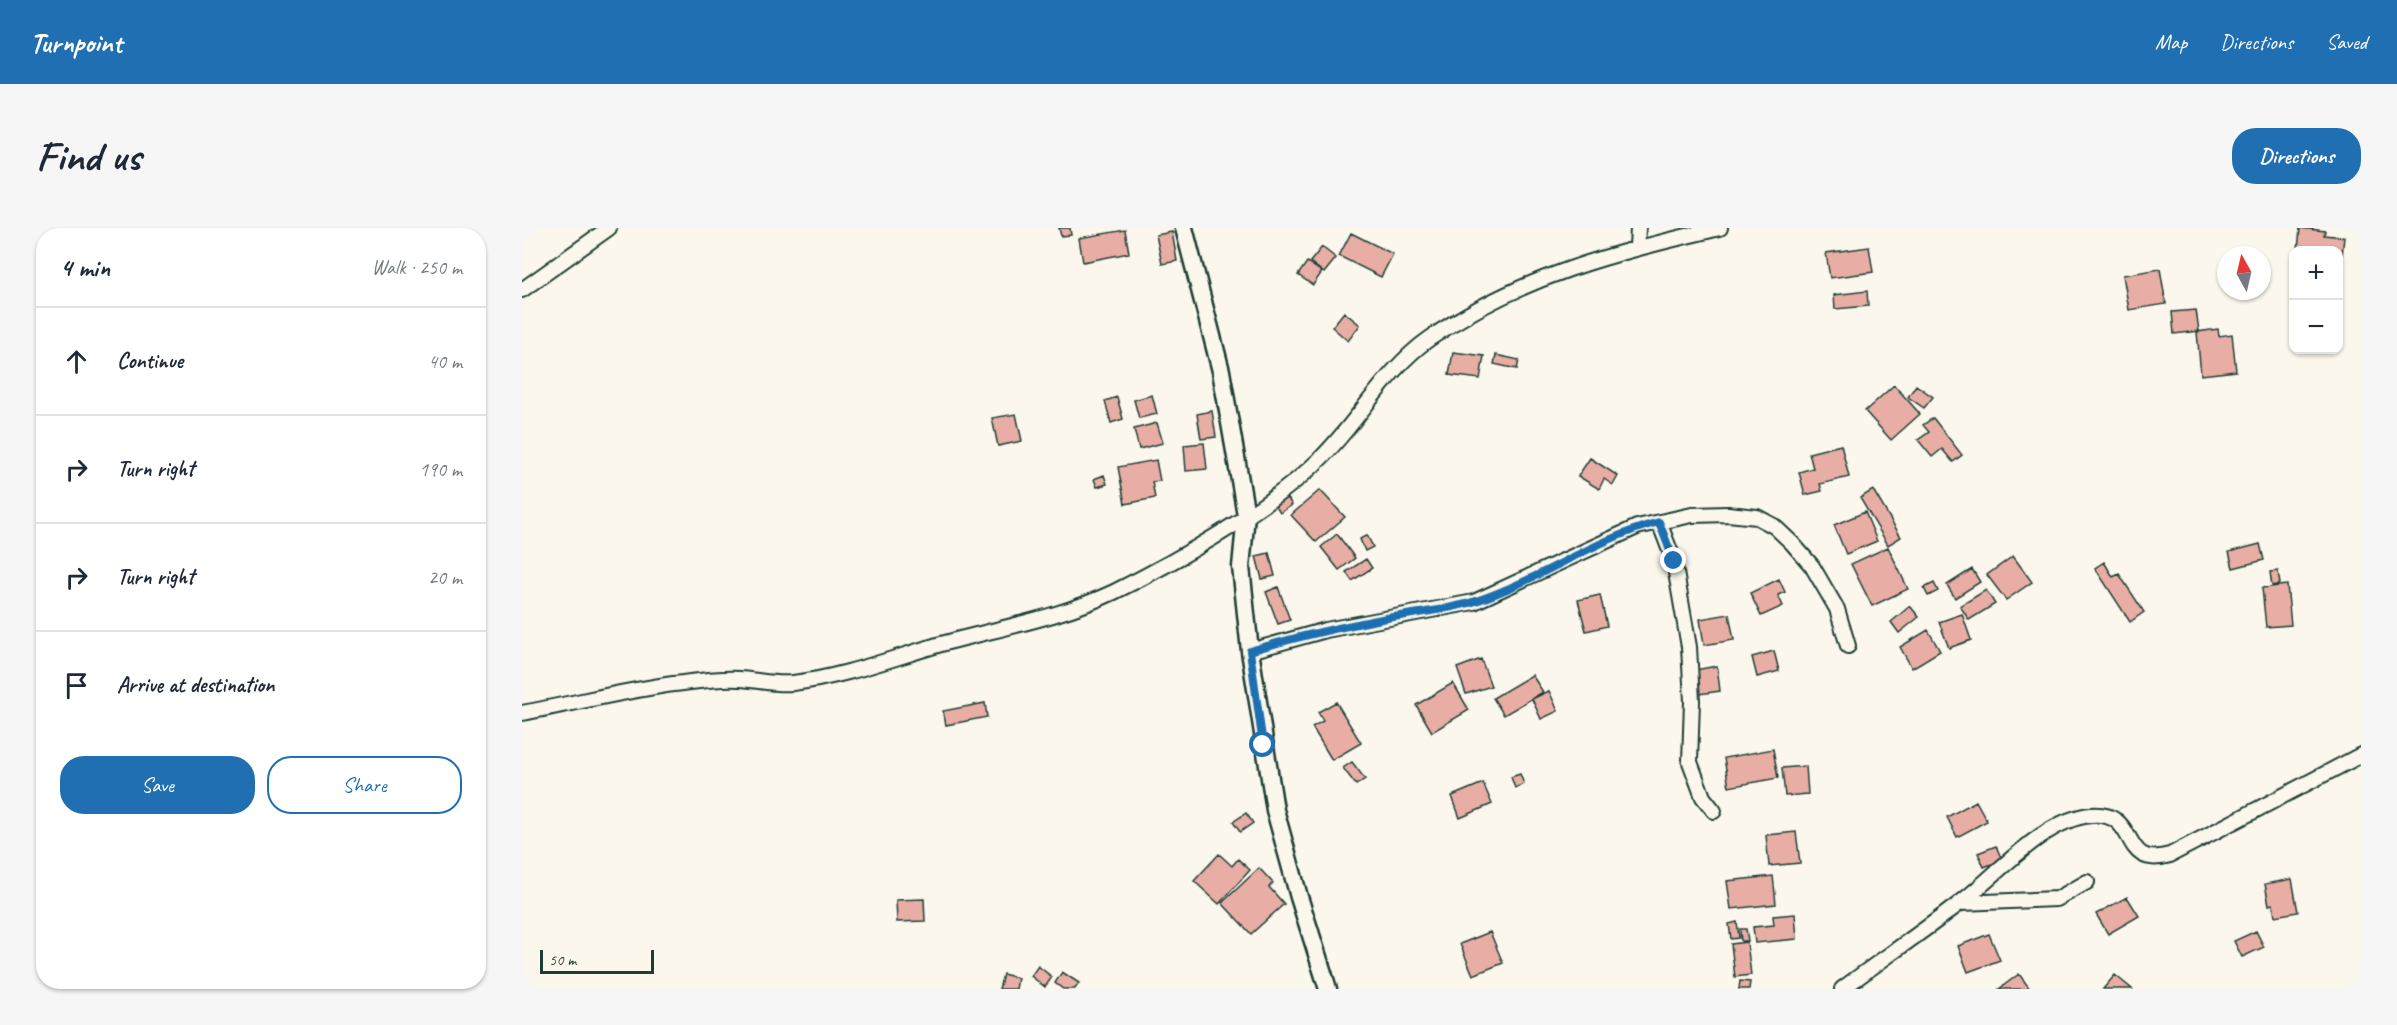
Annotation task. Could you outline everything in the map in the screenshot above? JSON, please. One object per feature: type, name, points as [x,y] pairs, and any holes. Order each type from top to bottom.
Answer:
[{"type":"street","points":[[522,290],[609,228]]},
{"type":"street","points":[[1184,228],[1221,371],[1246,515],[1241,567],[1250,651],[1275,810],[1328,989]]},
{"type":"street","points":[[1637,247],[1638,228]]},
{"type":"street","points":[[522,713],[668,685],[725,679],[773,684],[795,682],[874,665],[1080,606],[1113,592],[1175,559],[1246,515],[1296,480],[1323,457],[1389,377],[1426,341],[1476,310],[1527,283],[1637,247],[1720,228]]},
{"type":"street","points":[[1250,651],[1326,630],[1474,602],[1637,528],[1692,515],[1728,514],[1757,517],[1774,526],[1812,566],[1838,609],[1848,646]]},
{"type":"street","points":[[1659,522],[1674,561],[1689,647],[1692,701],[1690,762],[1703,797],[1714,811]]},
{"type":"street","points":[[1842,989],[1961,903],[2026,848],[2075,819],[2106,815],[2119,822],[2139,854],[2154,860],[2170,855],[2361,755]]},
{"type":"street","points":[[1961,903],[2057,898],[2088,882]]},
{"type":"building","points":[[1059,228],[1070,228],[1071,235],[1061,236]]},
{"type":"building","points":[[2300,228],[2325,231],[2324,235],[2344,237],[2343,246],[2298,246]]},
{"type":"building","points":[[1125,230],[1129,253],[1083,262],[1079,238]]},
{"type":"building","points":[[1172,232],[1177,261],[1162,264],[1156,235]]},
{"type":"building","points":[[1351,233],[1393,254],[1381,277],[1339,256]]},
{"type":"building","points":[[1322,247],[1336,258],[1324,273],[1310,262]]},
{"type":"building","points":[[1869,247],[1873,272],[1830,278],[1826,253]]},
{"type":"building","points":[[1307,262],[1322,272],[1313,285],[1298,275]]},
{"type":"building","points":[[2160,269],[2166,304],[2129,310],[2123,275]]},
{"type":"building","points":[[1867,291],[1868,306],[1835,309],[1834,295]]},
{"type":"building","points":[[2196,310],[2199,331],[2174,334],[2172,312]]},
{"type":"building","points":[[1344,312],[1360,325],[1348,341],[1332,327]]},
{"type":"building","points":[[2218,329],[2219,336],[2232,334],[2236,371],[2201,375],[2197,332]]},
{"type":"building","points":[[1453,352],[1484,356],[1480,379],[1449,375]]},
{"type":"building","points":[[1496,355],[1519,360],[1517,369],[1494,364]]},
{"type":"building","points":[[1894,385],[1920,414],[1891,440],[1865,411]]},
{"type":"building","points":[[1916,385],[1933,397],[1924,408],[1908,397]]},
{"type":"building","points":[[1152,395],[1157,414],[1139,418],[1134,400]]},
{"type":"building","points":[[1117,397],[1123,419],[1111,423],[1105,401]]},
{"type":"building","points":[[1212,411],[1216,437],[1201,439],[1197,414]]},
{"type":"building","points":[[1016,414],[1022,441],[998,446],[992,418]]},
{"type":"building","points":[[1933,418],[1962,455],[1953,462],[1942,449],[1932,457],[1918,440],[1929,432],[1923,425]]},
{"type":"building","points":[[1157,423],[1163,443],[1139,449],[1134,429]]},
{"type":"building","points":[[1204,443],[1207,469],[1186,471],[1184,445]]},
{"type":"building","points":[[1841,445],[1849,477],[1820,484],[1822,491],[1805,495],[1799,472],[1813,468],[1809,453]]},
{"type":"building","points":[[1590,458],[1618,476],[1613,485],[1604,479],[1599,489],[1578,476]]},
{"type":"building","points":[[1156,460],[1160,481],[1152,482],[1155,498],[1125,504],[1118,467]]},
{"type":"building","points":[[1104,475],[1107,484],[1097,487],[1094,479]]},
{"type":"building","points":[[1320,490],[1345,517],[1316,542],[1291,515]]},
{"type":"building","points":[[1873,490],[1901,537],[1888,545],[1860,498]]},
{"type":"building","points":[[1287,497],[1292,505],[1280,513],[1275,505]]},
{"type":"building","points":[[1865,512],[1877,541],[1846,554],[1834,525]]},
{"type":"building","points":[[1337,534],[1355,558],[1339,570],[1321,547]]},
{"type":"building","points":[[1367,535],[1373,547],[1365,551],[1360,539]]},
{"type":"building","points":[[2260,544],[2264,560],[2233,568],[2229,552]]},
{"type":"building","points":[[1888,547],[1908,589],[1872,606],[1851,564]]},
{"type":"building","points":[[1269,553],[1275,576],[1262,579],[1256,556]]},
{"type":"building","points":[[2013,556],[2032,582],[2006,600],[1987,575]]},
{"type":"building","points":[[1366,559],[1372,568],[1352,581],[1346,572]]},
{"type":"building","points":[[2104,562],[2113,577],[2119,574],[2144,612],[2130,622],[2095,568]]},
{"type":"building","points":[[1972,569],[1980,582],[1955,598],[1947,585]]},
{"type":"building","points":[[2278,571],[2280,584],[2272,586],[2270,572]]},
{"type":"building","points":[[1779,579],[1785,592],[1778,595],[1783,606],[1761,616],[1750,593]]},
{"type":"building","points":[[1934,583],[1938,591],[1928,596],[1924,588]]},
{"type":"building","points":[[2287,585],[2291,625],[2266,627],[2262,588]]},
{"type":"building","points":[[1278,587],[1290,620],[1278,624],[1266,592]]},
{"type":"building","points":[[1986,590],[1995,604],[1969,620],[1960,606]]},
{"type":"building","points":[[1600,595],[1607,626],[1586,631],[1578,600]]},
{"type":"building","points":[[1910,606],[1919,617],[1899,633],[1891,622]]},
{"type":"building","points":[[1729,614],[1734,640],[1704,645],[1700,619]]},
{"type":"building","points":[[1962,614],[1971,640],[1949,648],[1939,622]]},
{"type":"building","points":[[1928,630],[1940,651],[1912,668],[1900,647]]},
{"type":"building","points":[[1774,651],[1779,671],[1757,677],[1752,657]]},
{"type":"building","points":[[1481,659],[1491,686],[1466,694],[1457,668]]},
{"type":"building","points":[[1717,666],[1720,691],[1699,694],[1695,670]]},
{"type":"building","points":[[1532,675],[1543,692],[1504,715],[1493,698]]},
{"type":"building","points":[[1453,683],[1469,710],[1432,732],[1416,705]]},
{"type":"building","points":[[1549,691],[1558,711],[1541,719],[1532,699]]},
{"type":"building","points":[[1336,702],[1361,743],[1332,760],[1312,727],[1323,721],[1318,712]]},
{"type":"building","points":[[985,703],[987,717],[946,725],[943,711]]},
{"type":"building","points":[[1773,749],[1778,778],[1729,787],[1724,758]]},
{"type":"building","points":[[1352,762],[1365,779],[1356,785],[1343,768]]},
{"type":"building","points":[[1806,766],[1808,794],[1785,796],[1782,768]]},
{"type":"building","points":[[1520,774],[1524,784],[1515,788],[1511,777]]},
{"type":"building","points":[[1483,783],[1492,804],[1460,818],[1452,796]]},
{"type":"building","points":[[1976,801],[1987,821],[1957,837],[1947,817]]},
{"type":"building","points":[[1246,813],[1253,823],[1240,832],[1233,822]]},
{"type":"building","points":[[1796,832],[1800,863],[1769,866],[1766,835]]},
{"type":"building","points":[[1996,846],[2002,860],[1984,867],[1978,853]]},
{"type":"building","points":[[1219,854],[1232,866],[1238,859],[1250,870],[1219,904],[1194,881]]},
{"type":"building","points":[[1259,868],[1273,883],[1269,887],[1284,904],[1251,934],[1222,903]]},
{"type":"building","points":[[1773,876],[1776,904],[1731,909],[1727,881]]},
{"type":"building","points":[[2292,879],[2298,912],[2275,916],[2273,904],[2269,905],[2265,884]]},
{"type":"building","points":[[2127,897],[2139,916],[2108,934],[2096,914]]},
{"type":"building","points":[[924,899],[925,921],[897,922],[896,900]]},
{"type":"building","points":[[1795,914],[1797,939],[1755,943],[1753,927],[1774,925],[1773,916]]},
{"type":"building","points":[[1737,922],[1739,938],[1731,939],[1729,924]]},
{"type":"building","points":[[1740,929],[1746,929],[1748,941],[1741,941]]},
{"type":"building","points":[[2256,931],[2264,947],[2242,957],[2234,941]]},
{"type":"building","points":[[1490,932],[1503,963],[1473,975],[1460,944]]},
{"type":"building","points":[[1989,934],[2000,960],[1968,972],[1958,946]]},
{"type":"building","points":[[1747,942],[1751,975],[1735,977],[1731,944]]},
{"type":"building","points":[[1038,966],[1052,977],[1045,987],[1031,976]]},
{"type":"building","points":[[1062,972],[1079,983],[1075,989],[1063,989],[1055,983]]},
{"type":"building","points":[[1003,974],[1018,978],[1016,989],[999,989]]},
{"type":"building","points":[[2019,974],[2030,989],[1999,989]]},
{"type":"building","points":[[2115,975],[2132,989],[2103,989]]},
{"type":"building","points":[[1740,981],[1750,982],[1749,989],[1739,989]]},
{"type":"route","points":[[1263,745],[1250,651],[1326,630],[1474,602],[1637,528],[1659,522],[1674,561]]}]
